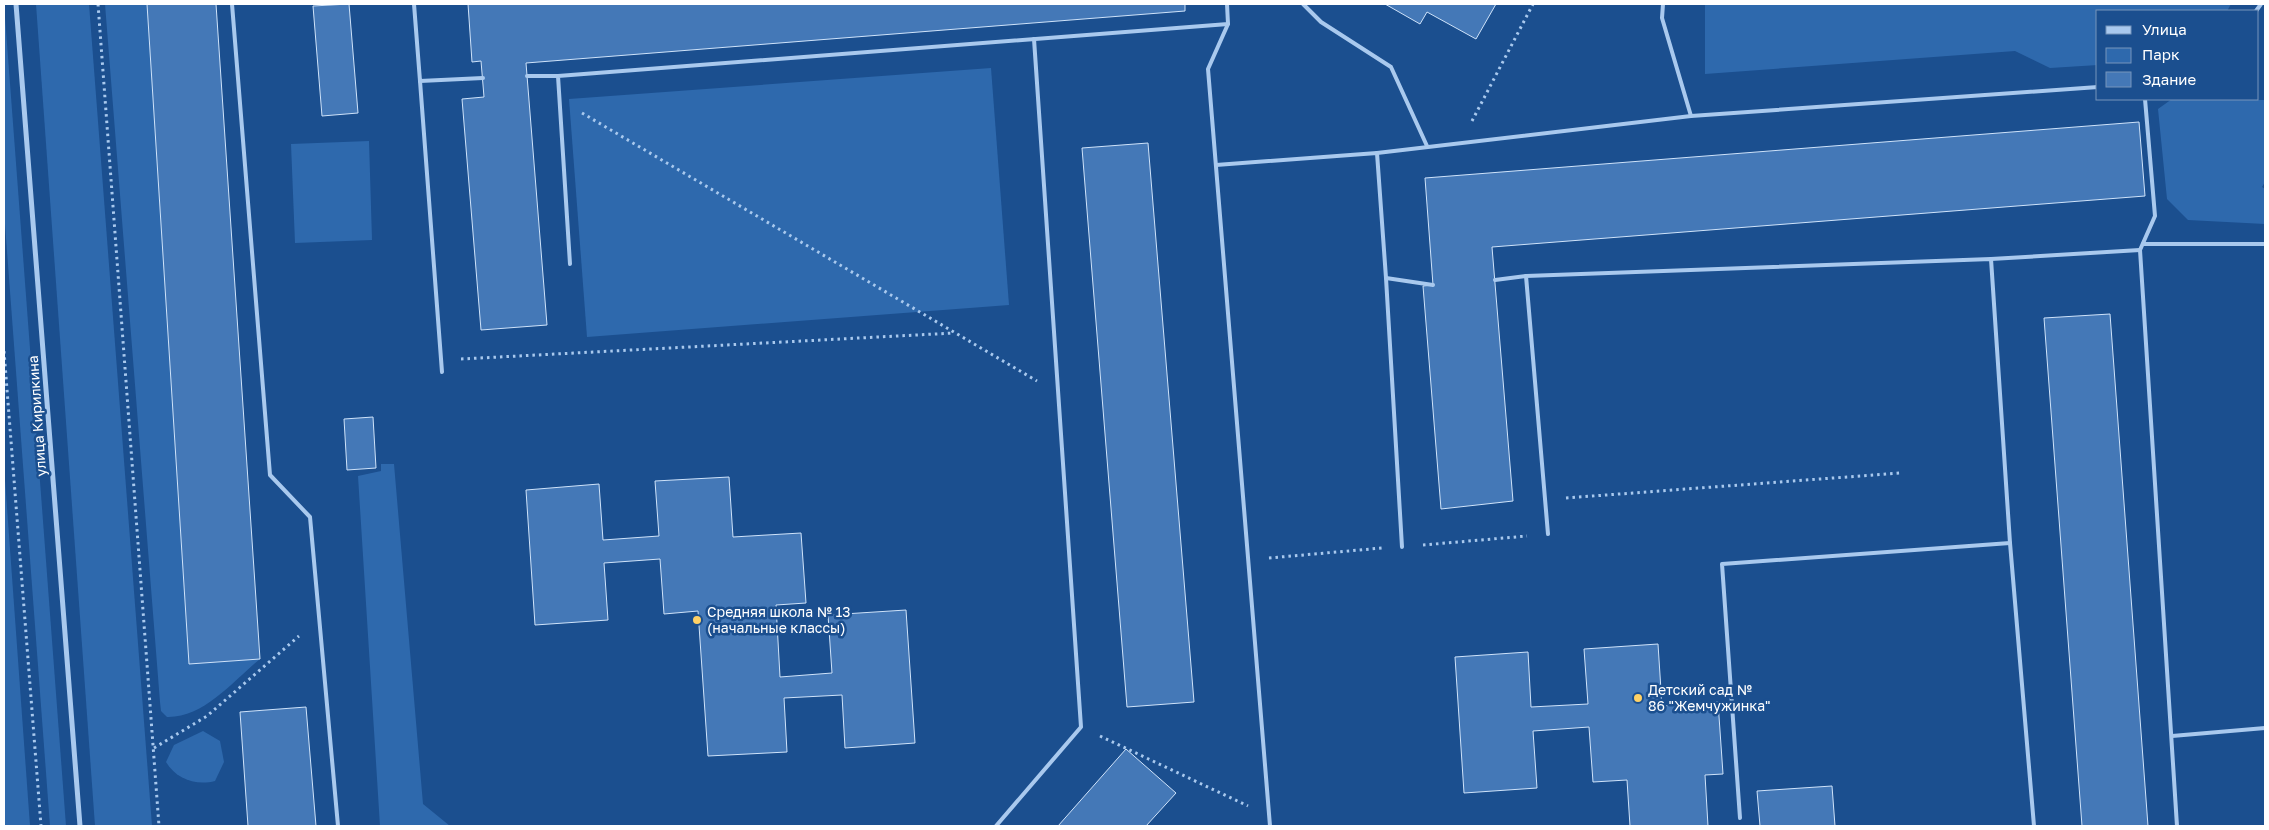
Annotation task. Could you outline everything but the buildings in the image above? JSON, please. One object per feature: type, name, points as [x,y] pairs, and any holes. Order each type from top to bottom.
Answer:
[{"type":"street","name":"улица Кирилкина","points":[[16,4],[80,826]]},
{"type":"lane","points":[[232,4],[270,475],[310,517],[338,826]]},
{"type":"lane","points":[[414,4],[442,372]]},
{"type":"lane","points":[[1227,4],[1228,24],[1208,69],[1270,826]]},
{"type":"lane","points":[[1303,4],[1321,22],[1391,67],[1427,146]]},
{"type":"lane","points":[[1663,4],[1662,18],[1691,116]]},
{"type":"lane","points":[[527,76],[558,76],[1228,24]]},
{"type":"lane","points":[[996,826],[1082,727],[1034,39]]},
{"type":"lane","points":[[558,76],[570,264]]},
{"type":"lane","points":[[420,81],[483,78]]},
{"type":"lane","points":[[1216,164],[1377,153],[1691,116],[2096,87]]},
{"type":"lane","points":[[2145,100],[2155,216],[2140,250],[2177,826]]},
{"type":"lane","points":[[1377,153],[1402,547]]},
{"type":"lane","points":[[2143,244],[2265,244]]},
{"type":"lane","points":[[1495,280],[1526,276],[1991,259],[2140,250]]},
{"type":"lane","points":[[1991,259],[2010,543],[2034,826]]},
{"type":"lane","points":[[1526,276],[1548,534]]},
{"type":"lane","points":[[1386,278],[1433,285]]},
{"type":"lane","points":[[1740,818],[1722,564],[2010,543]]},
{"type":"lane","points":[[2172,736],[2265,728]]},
{"type":"path","points":[[98,4],[159,826]]},
{"type":"path","points":[[1461,143],[1533,4]]},
{"type":"path","points":[[560,100],[1058,394]]},
{"type":"path","points":[[441,360],[955,333]]},
{"type":"path","points":[[4,351],[41,826]]},
{"type":"path","points":[[1546,500],[1900,473]]},
{"type":"path","points":[[154,748],[207,716],[320,618]]},
{"type":"path","points":[[1082,727],[1270,817]]},
{"type":"green space","points":[[4,4],[66,826],[50,826],[4,211]]},
{"type":"green space","points":[[36,4],[89,4],[152,826],[95,826]]},
{"type":"green space","points":[[105,4],[147,4],[189,663],[260,659],[206,705],[181,716],[167,717],[161,711],[160,702]]},
{"type":"green space","points":[[1705,4],[2231,4],[2228,10],[2096,10],[2096,65],[2050,68],[2015,51],[1705,74]]},
{"type":"green space","points":[[991,68],[1009,305],[587,337],[569,99]]},
{"type":"green space","points":[[2171,100],[2265,100],[2265,182],[2262,187],[2265,189],[2265,224],[2188,220],[2167,199],[2158,109]]},
{"type":"green space","points":[[369,141],[372,240],[295,243],[291,144]]},
{"type":"green space","points":[[381,464],[394,464],[423,804],[450,826],[380,826],[358,476],[381,471]]},
{"type":"green space","points":[[4,466],[30,826],[4,826]]},
{"type":"green space","points":[[203,731],[220,741],[224,762],[215,781],[201,783],[181,777],[166,762],[174,745]]},
{"type":"place","name":"Средняя школа № 13 (начальные классы)","points":[[697,620]]},
{"type":"place","name":"Детский сад № 86 \"Жемчужинка\"","points":[[1638,698]]}]
